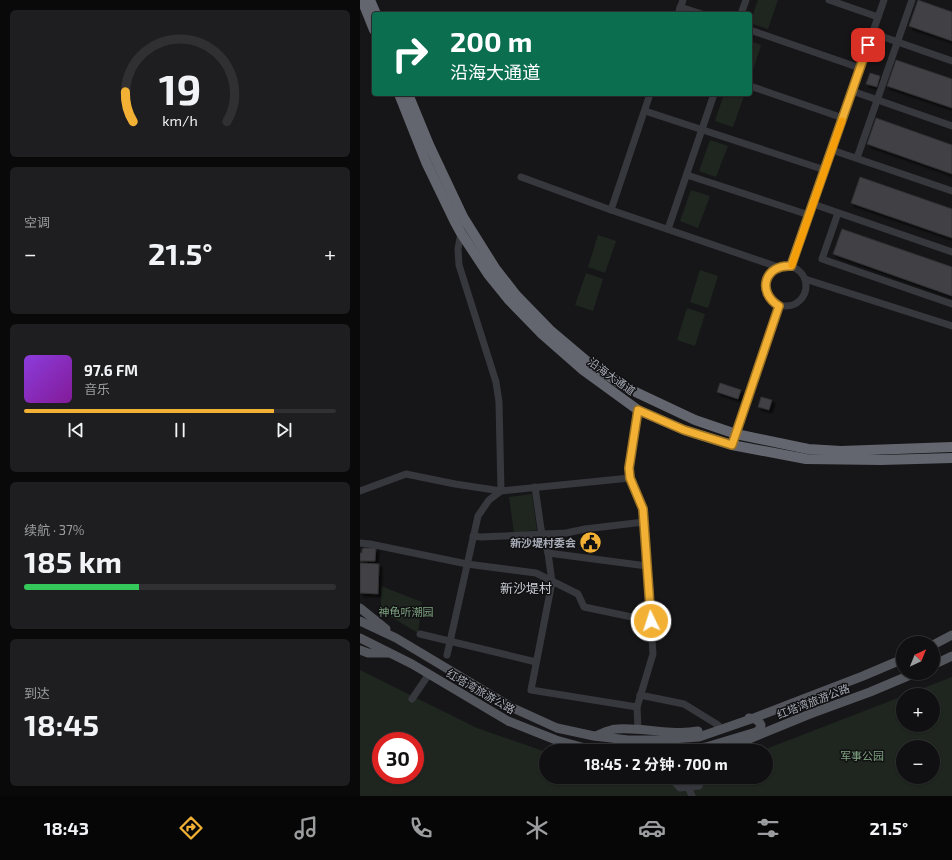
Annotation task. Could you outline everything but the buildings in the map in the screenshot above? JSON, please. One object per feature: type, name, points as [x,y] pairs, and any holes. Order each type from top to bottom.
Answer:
[{"type":"highway","points":[[362,0],[372,25]]},
{"type":"highway","points":[[370,0],[375,12]]},
{"type":"highway","name":"沿海大通道","points":[[400,96],[426,162],[461,234],[488,274],[509,300],[542,334],[582,370],[628,388],[695,420],[736,434],[808,449],[841,451],[952,447]]},
{"type":"highway","name":"沿海大通道","points":[[409,96],[429,145],[463,217],[495,268],[516,295],[550,330],[589,363],[638,410],[684,430],[732,445],[806,459],[881,460],[952,458]]},
{"type":"highway","points":[[732,445],[736,434]]},
{"type":"main road","points":[[360,608],[396,638]]},
{"type":"main road","points":[[360,621],[396,638],[513,708],[557,728],[594,736],[628,740],[657,740],[699,737],[754,718],[896,662]]},
{"type":"main road","points":[[940,641],[952,635]]},
{"type":"main road","name":"红塔湾旅游公路","points":[[360,638],[429,674],[508,721],[556,740],[571,744]]},
{"type":"main road","points":[[360,650],[368,653],[390,653]]},
{"type":"main road","points":[[940,662],[952,656]]},
{"type":"main road","points":[[863,676],[870,692]]},
{"type":"main road","points":[[810,714],[798,714],[794,711],[795,706],[863,676]]},
{"type":"main road","name":"红塔湾旅游公路","points":[[737,744],[898,680]]},
{"type":"main road","points":[[594,736],[616,729],[696,732],[741,719],[754,718],[759,721],[761,725],[760,730],[756,732],[716,744]]},
{"type":"street","points":[[743,12],[746,0]]},
{"type":"street","points":[[829,0],[878,17]]},
{"type":"street","points":[[791,266],[884,0]]},
{"type":"street","points":[[857,158],[912,0]]},
{"type":"street","points":[[682,3],[698,12]]},
{"type":"street","points":[[752,31],[860,68]]},
{"type":"street","points":[[872,33],[952,61]]},
{"type":"street","points":[[752,87],[843,118]]},
{"type":"street","points":[[852,91],[952,126]]},
{"type":"street","points":[[610,210],[649,96]]},
{"type":"street","points":[[668,229],[713,96]]},
{"type":"street","points":[[644,111],[825,170]]},
{"type":"street","points":[[832,150],[952,191]]},
{"type":"street","points":[[687,175],[809,215]]},
{"type":"street","points":[[521,177],[610,210],[778,267]]},
{"type":"street","points":[[813,204],[952,252]]},
{"type":"street","points":[[838,213],[822,259],[952,304]]},
{"type":"street","points":[[461,234],[458,249],[459,265],[496,382],[499,402],[501,491]]},
{"type":"street","points":[[791,266],[802,274],[807,286],[803,298],[798,303],[786,307],[779,306],[768,296],[766,290],[768,276],[778,267],[791,266]]},
{"type":"street","points":[[805,280],[952,326]]},
{"type":"street","points":[[736,434],[779,306]]},
{"type":"street","points":[[638,410],[629,468],[630,478],[643,509],[653,654],[637,707],[638,729]]},
{"type":"street","points":[[360,491],[406,474],[455,484],[501,491],[630,478]]},
{"type":"street","points":[[534,487],[548,553],[552,582],[531,690],[637,707]]},
{"type":"street","points":[[447,655],[478,516],[489,500],[501,491]]},
{"type":"street","points":[[473,536],[481,537],[566,533],[585,529],[644,522]]},
{"type":"street","points":[[360,543],[467,564],[536,573],[578,594],[584,608],[651,621]]},
{"type":"street","points":[[548,553],[647,566]]},
{"type":"street","points":[[420,634],[536,662]]},
{"type":"street","points":[[412,699],[429,674]]},
{"type":"street","points":[[640,695],[684,704],[718,725]]},
{"type":"street","points":[[676,784],[680,788],[699,786],[700,784]]},
{"type":"street","points":[[688,787],[692,796]]},
{"type":"green space","points":[[758,0],[778,0],[768,29],[752,24],[752,17]]},
{"type":"green space","points":[[752,42],[761,45],[752,74]]},
{"type":"green space","points":[[723,96],[744,96],[733,127],[715,121]]},
{"type":"green space","points":[[710,140],[728,146],[716,177],[699,171]]},
{"type":"green space","points":[[691,190],[710,196],[698,228],[680,221]]},
{"type":"green space","points":[[598,235],[616,241],[605,273],[588,267]]},
{"type":"green space","points":[[700,270],[718,276],[708,308],[690,302]]},
{"type":"green space","points":[[586,273],[603,279],[593,311],[575,305]]},
{"type":"green space","points":[[687,308],[705,314],[695,346],[677,340]]},
{"type":"green space","points":[[532,494],[537,530],[514,533],[509,497]]},
{"type":"green space","name":"神龟听潮园","points":[[381,586],[422,602],[418,633],[381,611]]},
{"type":"green space","name":"军事公园","points":[[360,670],[477,728],[539,750],[539,784],[773,784],[773,746],[896,699],[896,732],[940,732],[940,688],[923,688],[952,677],[952,796],[360,796]]},
{"type":"slow traffic","points":[[792,265],[842,121]]},
{"type":"place","name":"新沙堤村委会","points":[[591,542]]},
{"type":"district","name":"新沙堤村","points":[[526,588]]},
{"type":"route","points":[[651,621],[643,509],[630,478],[629,468],[638,410],[684,430],[732,445],[779,306],[768,296],[766,290],[768,276],[778,267],[791,266],[868,45]]}]
